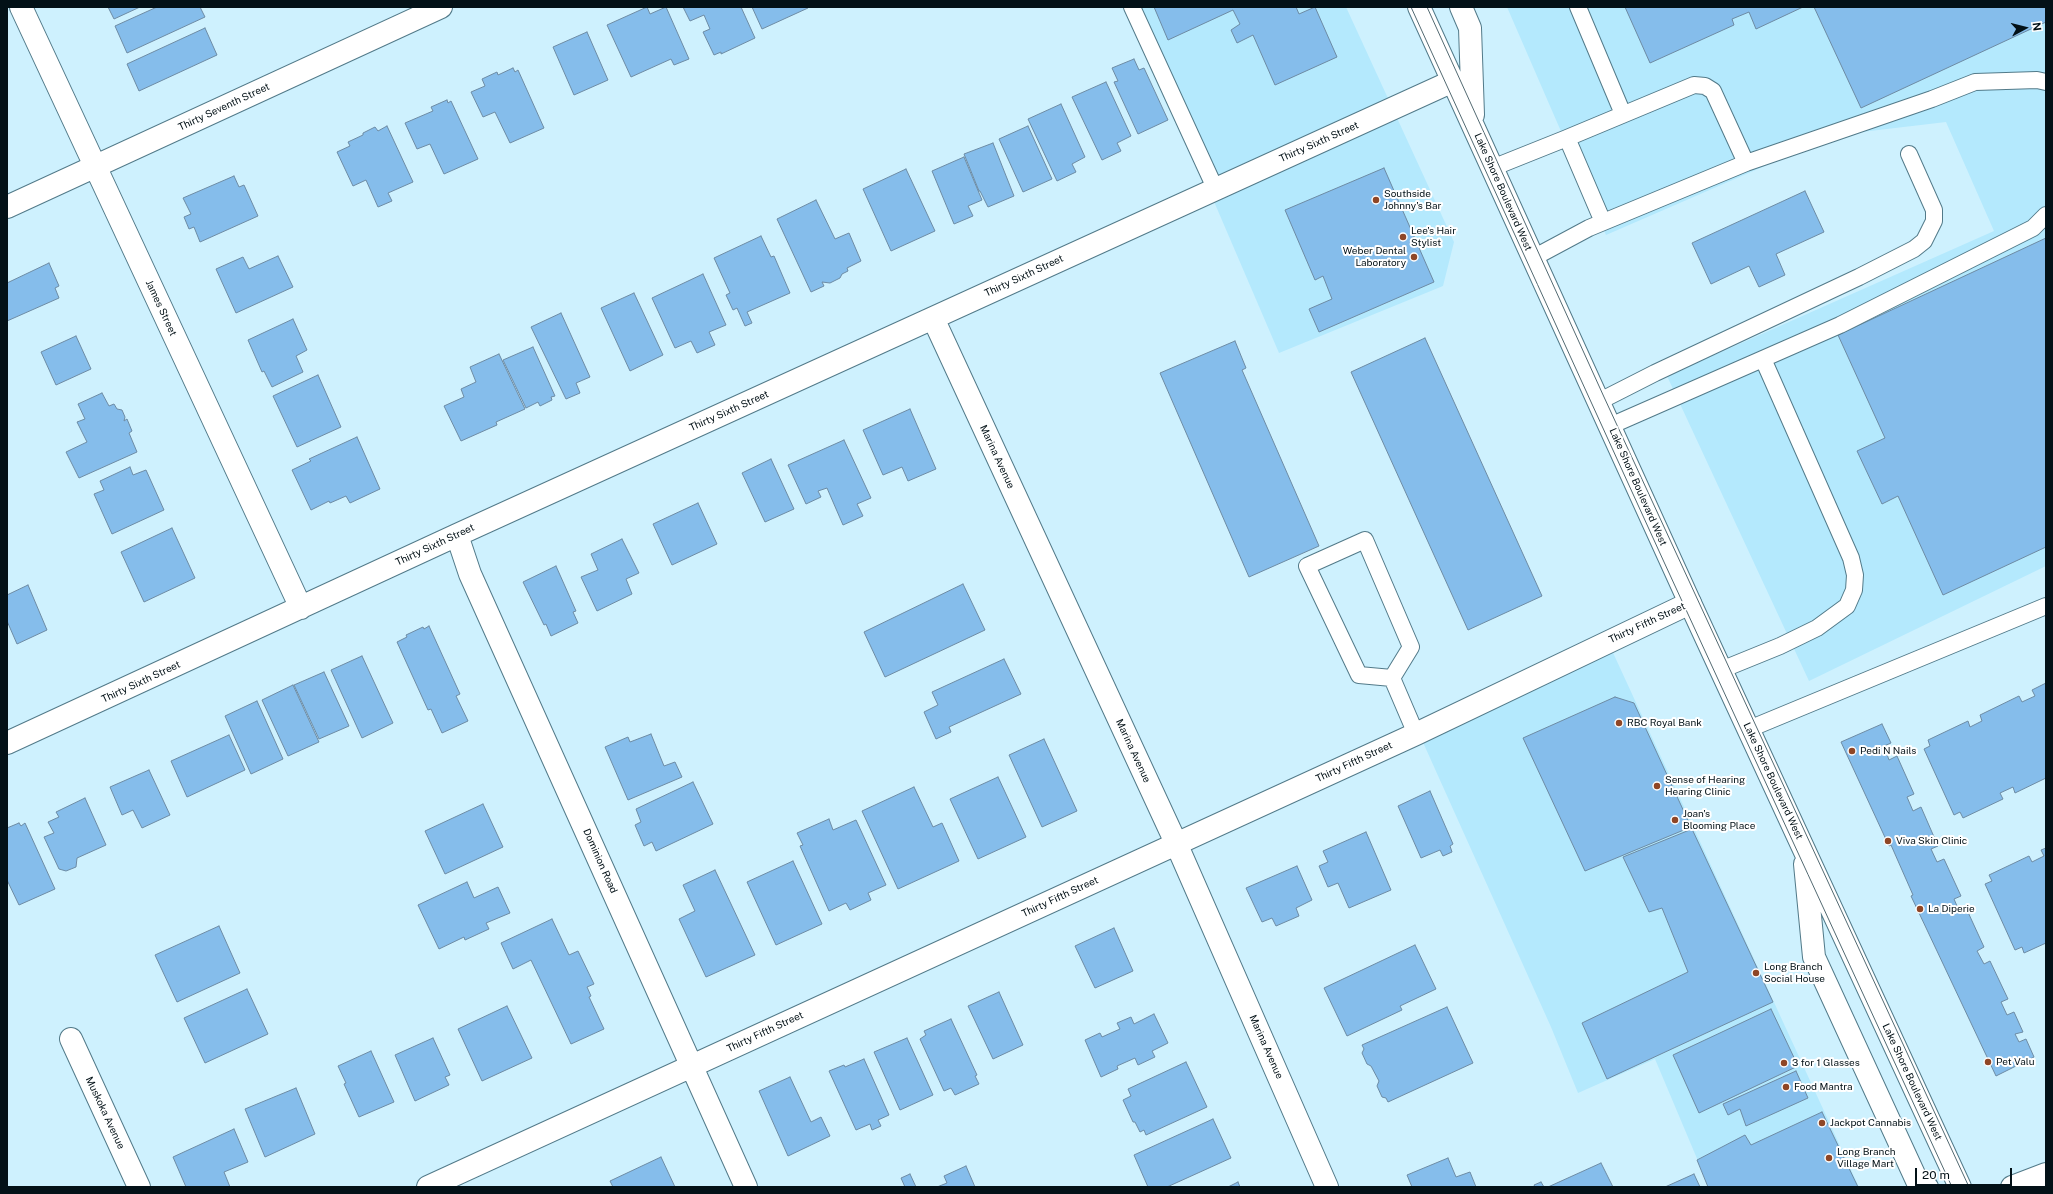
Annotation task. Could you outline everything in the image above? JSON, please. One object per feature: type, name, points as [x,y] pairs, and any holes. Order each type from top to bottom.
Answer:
[{"type":"street","name":"James Street","points":[[21,7],[301,608]]},
{"type":"street","name":"Thirty Seventh Street","points":[[7,207],[441,7]]},
{"type":"street","name":"Lake Shore Boulevard West","points":[[1419,7],[1690,603],[1960,1187]]},
{"type":"street","name":"Lake Shore Boulevard West","points":[[1461,7],[1470,28],[1474,127]]},
{"type":"street","name":"Thirty Sixth Street","points":[[7,743],[456,535],[1215,188],[1453,81]]},
{"type":"street","name":"Marina Avenue","points":[[933,318],[1176,843],[1327,1187]]},
{"type":"street","name":"Dominion Road","points":[[456,535],[474,581],[746,1187]]},
{"type":"street","name":"Thirty Fifth Street","points":[[428,1187],[1416,734],[1690,603]]},
{"type":"street","name":"Lake Shore Boulevard West","points":[[1803,847],[1814,957],[1918,1183],[1927,1187]]},
{"type":"street","name":"Muskoka Avenue","points":[[71,1039],[139,1187]]},
{"type":"street","points":[[2012,1187],[2046,1174]]},
{"type":"lane","points":[[1132,7],[1215,188]]},
{"type":"lane","points":[[1578,7],[1623,114]]},
{"type":"lane","points":[[1533,258],[1604,222],[1746,163],[1932,99],[1975,82],[2037,80],[2046,82]]},
{"type":"lane","points":[[1492,168],[1694,85],[1705,86],[1713,91],[1746,163]]},
{"type":"lane","points":[[1567,138],[1604,222]]},
{"type":"lane","points":[[1598,402],[1662,370],[1859,277],[1914,249],[1924,241],[1934,221],[1934,210],[1909,154]]},
{"type":"lane","points":[[1610,426],[1840,325],[2033,228],[2046,215]]},
{"type":"lane","points":[[1722,670],[1780,646],[1817,628],[1847,606],[1854,590],[1855,575],[1851,558],[1763,359]]},
{"type":"lane","points":[[1365,540],[1411,647],[1392,678],[1359,676],[1307,566],[1365,540]]},
{"type":"lane","points":[[1749,729],[2046,606]]},
{"type":"lane","points":[[1392,678],[1416,734]]},
{"type":"shaded area","points":[[1126,7],[1346,7],[1454,242],[1443,286],[1279,353],[1197,162]]},
{"type":"shaded area","points":[[1507,7],[2046,7],[2046,566],[1809,681],[1667,376],[1994,231],[1946,122],[1836,135],[1606,235]]},
{"type":"shaded area","points":[[1609,644],[1859,1187],[1709,1187],[1655,1059],[1578,1093],[1551,1027],[1417,729]]},
{"type":"building","points":[[108,7],[140,7],[114,19]]},
{"type":"building","points":[[157,7],[200,7],[205,17],[127,53],[115,26]]},
{"type":"building","points":[[647,7],[650,14],[666,7],[689,59],[674,65],[671,59],[631,77],[607,25]]},
{"type":"building","points":[[683,7],[741,7],[755,38],[721,54],[721,52],[714,55],[703,32],[710,29],[704,15],[690,21]]},
{"type":"building","points":[[752,7],[808,7],[808,8],[762,29]]},
{"type":"building","points":[[1154,7],[1296,7],[1299,14],[1315,7],[1337,57],[1275,85],[1253,35],[1237,43],[1231,30],[1240,24],[1233,10],[1168,40]]},
{"type":"building","points":[[1625,7],[1803,7],[1756,29],[1749,12],[1732,19],[1734,25],[1650,63]]},
{"type":"building","points":[[1814,7],[2046,7],[2046,22],[1861,108]]},
{"type":"building","points":[[205,28],[217,55],[139,91],[127,64]]},
{"type":"building","points":[[587,32],[608,80],[574,95],[553,47]]},
{"type":"building","points":[[1134,59],[1139,70],[1144,68],[1168,120],[1138,134],[1114,82],[1118,81],[1112,68]]},
{"type":"building","points":[[513,68],[515,72],[518,70],[544,128],[510,143],[495,112],[483,117],[471,92],[485,86],[482,79],[497,72],[498,75]]},
{"type":"building","points":[[1106,82],[1131,136],[1117,143],[1121,151],[1102,160],[1072,97]]},
{"type":"building","points":[[447,100],[448,103],[451,101],[478,159],[444,174],[430,144],[417,149],[405,123],[433,111],[431,107]]},
{"type":"building","points":[[1061,104],[1085,157],[1072,164],[1076,172],[1057,181],[1028,119]]},
{"type":"building","points":[[387,126],[413,182],[388,193],[392,201],[378,207],[366,180],[353,186],[337,152],[350,146],[348,142],[363,135],[363,133],[375,127],[378,131]]},
{"type":"building","points":[[1028,126],[1052,179],[1023,192],[999,139]]},
{"type":"building","points":[[993,143],[1014,196],[988,207],[979,191],[964,154]]},
{"type":"building","points":[[964,157],[982,200],[968,206],[973,216],[954,224],[932,171]]},
{"type":"building","points":[[1384,168],[1434,282],[1319,332],[1309,309],[1332,299],[1323,276],[1315,280],[1285,210]]},
{"type":"building","points":[[906,169],[935,231],[891,251],[863,189]]},
{"type":"building","points":[[234,176],[239,187],[244,185],[258,216],[200,242],[194,227],[189,229],[184,217],[191,214],[183,198]]},
{"type":"building","points":[[1805,191],[1824,232],[1776,254],[1785,275],[1759,287],[1749,266],[1711,284],[1692,243]]},
{"type":"building","points":[[816,200],[835,239],[849,233],[861,261],[847,268],[848,271],[842,274],[840,278],[830,283],[822,282],[824,286],[811,292],[777,219]]},
{"type":"building","points":[[761,236],[771,257],[774,256],[790,293],[747,312],[752,323],[745,326],[737,308],[733,310],[726,295],[730,293],[714,258]]},
{"type":"building","points":[[2046,238],[2046,547],[1943,595],[1898,496],[1882,504],[1857,451],[1885,438],[1838,335]]},
{"type":"building","points":[[278,256],[293,287],[236,313],[216,269],[243,257],[249,269]]},
{"type":"building","points":[[49,263],[59,286],[55,288],[59,298],[7,321],[7,283]]},
{"type":"building","points":[[703,274],[726,325],[709,332],[715,345],[697,353],[691,341],[675,348],[652,298]]},
{"type":"building","points":[[634,293],[663,355],[630,371],[601,308]]},
{"type":"building","points":[[561,313],[590,377],[576,383],[580,393],[566,399],[531,327]]},
{"type":"building","points":[[293,319],[307,350],[296,356],[303,372],[272,387],[264,371],[262,372],[248,340]]},
{"type":"building","points":[[76,336],[91,369],[56,385],[41,352]]},
{"type":"building","points":[[1425,338],[1542,596],[1468,630],[1351,372]]},
{"type":"building","points":[[1235,341],[1246,368],[1242,370],[1319,546],[1249,577],[1160,373]]},
{"type":"building","points":[[533,347],[555,396],[551,397],[552,400],[540,406],[538,402],[526,408],[503,360]]},
{"type":"building","points":[[499,354],[525,409],[496,422],[497,425],[461,441],[444,406],[464,397],[461,389],[476,382],[470,367]]},
{"type":"building","points":[[318,375],[341,427],[297,447],[273,396]]},
{"type":"building","points":[[102,393],[109,406],[114,404],[117,409],[122,410],[125,417],[124,421],[127,419],[132,431],[129,433],[137,452],[79,478],[66,452],[87,442],[77,422],[85,419],[78,404]]},
{"type":"building","points":[[910,409],[936,469],[908,481],[902,467],[883,475],[863,430]]},
{"type":"building","points":[[357,437],[380,489],[350,503],[346,496],[330,503],[329,501],[311,510],[292,470],[311,461],[309,459]]},
{"type":"building","points":[[844,440],[871,498],[857,504],[863,516],[843,525],[827,488],[818,491],[821,497],[806,504],[788,465]]},
{"type":"building","points":[[771,459],[794,509],[765,522],[742,473]]},
{"type":"building","points":[[130,467],[133,475],[146,470],[164,510],[112,534],[94,494],[104,490],[100,481]]},
{"type":"building","points":[[698,503],[717,544],[672,565],[653,524]]},
{"type":"building","points":[[172,528],[195,578],[144,602],[121,552]]},
{"type":"building","points":[[622,539],[639,573],[626,579],[632,594],[597,611],[581,577],[598,570],[591,554]]},
{"type":"building","points":[[556,566],[576,611],[573,612],[578,623],[551,636],[523,582]]},
{"type":"building","points":[[963,584],[985,630],[885,677],[864,632]]},
{"type":"building","points":[[28,585],[47,630],[17,644],[7,621],[7,595]]},
{"type":"building","points":[[429,626],[460,694],[456,696],[468,721],[442,733],[431,709],[428,710],[397,642],[407,637],[406,635],[423,627],[424,629]]},
{"type":"building","points":[[362,656],[393,723],[362,738],[331,670]]},
{"type":"building","points":[[1004,659],[1021,694],[949,727],[951,732],[936,739],[924,712],[938,705],[932,692]]},
{"type":"building","points":[[324,672],[349,726],[319,739],[294,685]]},
{"type":"building","points":[[2046,683],[2046,778],[2015,793],[2013,787],[2000,793],[2003,799],[1963,818],[1960,812],[1954,815],[1924,749],[1930,746],[1928,740],[1968,721],[1970,727],[1982,721],[1980,715],[2019,696],[2022,702],[2035,696],[2032,690]]},
{"type":"building","points":[[293,685],[319,742],[288,756],[262,700]]},
{"type":"building","points":[[1615,697],[1634,703],[1691,827],[1585,871],[1523,738]]},
{"type":"building","points":[[257,701],[283,759],[251,774],[225,716]]},
{"type":"building","points":[[1882,724],[1891,743],[1884,746],[1889,760],[1897,756],[1914,794],[1907,797],[1913,811],[1921,807],[1938,846],[1931,849],[1937,862],[1944,859],[1961,896],[1954,899],[1960,913],[1967,910],[1984,947],[1977,951],[1984,964],[1990,961],[2008,999],[2001,1002],[2007,1015],[2014,1012],[2023,1032],[2015,1034],[2019,1042],[2026,1039],[2034,1057],[1996,1076],[1911,896],[1913,895],[1891,845],[1889,846],[1841,742]]},
{"type":"building","points":[[651,734],[664,766],[675,762],[682,777],[628,800],[605,747],[628,737],[630,742]]},
{"type":"building","points":[[229,735],[245,770],[187,797],[171,761]]},
{"type":"building","points":[[1044,739],[1077,811],[1042,827],[1009,755]]},
{"type":"building","points":[[149,770],[170,815],[142,828],[133,810],[122,815],[110,787]]},
{"type":"building","points":[[998,777],[1026,837],[978,859],[950,799]]},
{"type":"building","points":[[693,782],[713,824],[656,851],[652,842],[644,846],[635,825],[641,822],[636,809]]},
{"type":"building","points":[[914,787],[933,827],[942,823],[959,861],[898,889],[862,811]]},
{"type":"building","points":[[1430,791],[1453,844],[1450,846],[1452,852],[1443,856],[1440,850],[1421,858],[1398,806]]},
{"type":"building","points":[[85,798],[106,845],[77,858],[76,867],[66,871],[59,869],[44,837],[54,833],[48,822],[59,817],[56,812]]},
{"type":"building","points":[[483,804],[503,847],[445,874],[425,831]]},
{"type":"building","points":[[829,819],[833,830],[856,820],[886,885],[868,893],[871,900],[850,910],[846,903],[829,911],[800,846],[803,845],[797,833]]},
{"type":"building","points":[[19,823],[21,826],[25,823],[55,889],[19,905],[7,880],[7,828]]},
{"type":"building","points":[[1692,829],[1773,1002],[1607,1079],[1582,1023],[1688,972],[1662,908],[1649,912],[1623,857]]},
{"type":"building","points":[[1366,832],[1391,890],[1349,908],[1338,883],[1328,887],[1319,866],[1328,862],[1323,851]]},
{"type":"building","points":[[2046,848],[2046,943],[2024,953],[2022,947],[2015,950],[1985,884],[1992,881],[1989,875],[2029,856],[2032,862],[2044,856],[2041,850]]},
{"type":"building","points":[[793,861],[822,924],[776,945],[747,882]]},
{"type":"building","points":[[1297,866],[1312,900],[1296,908],[1299,916],[1276,926],[1272,918],[1262,922],[1246,888]]},
{"type":"building","points":[[715,870],[755,955],[706,977],[679,919],[695,911],[683,885]]},
{"type":"building","points":[[467,882],[474,898],[498,887],[510,913],[486,923],[489,929],[465,940],[464,937],[439,949],[418,905]]},
{"type":"building","points":[[552,919],[569,955],[578,951],[594,984],[587,987],[591,996],[589,997],[604,1029],[571,1044],[531,960],[513,969],[501,943]]},
{"type":"building","points":[[219,926],[240,973],[177,1002],[155,955]]},
{"type":"building","points":[[1114,928],[1133,971],[1095,988],[1075,946]]},
{"type":"building","points":[[1415,945],[1436,989],[1400,1006],[1402,1010],[1347,1036],[1324,988]]},
{"type":"building","points":[[247,989],[268,1034],[205,1063],[184,1018]]},
{"type":"building","points":[[999,992],[1023,1045],[993,1059],[968,1006]]},
{"type":"building","points":[[507,1006],[532,1058],[482,1081],[458,1029]]},
{"type":"building","points":[[1447,1007],[1473,1063],[1388,1102],[1386,1098],[1382,1097],[1377,1086],[1379,1081],[1371,1066],[1367,1064],[1362,1053],[1364,1049],[1362,1045]]},
{"type":"building","points":[[1771,1009],[1798,1066],[1699,1113],[1673,1055]]},
{"type":"building","points":[[1154,1014],[1168,1043],[1152,1051],[1155,1057],[1138,1065],[1135,1058],[1117,1066],[1118,1069],[1101,1077],[1085,1040],[1100,1033],[1102,1037],[1120,1029],[1117,1023],[1131,1017],[1134,1024]]},
{"type":"building","points":[[951,1019],[977,1075],[975,1076],[979,1084],[955,1095],[951,1088],[944,1091],[920,1039],[926,1035],[924,1031]]},
{"type":"building","points":[[433,1038],[450,1075],[445,1077],[449,1085],[415,1101],[395,1055]]},
{"type":"building","points":[[907,1038],[933,1095],[900,1110],[874,1052]]},
{"type":"building","points":[[371,1051],[394,1102],[359,1117],[344,1084],[346,1083],[338,1066]]},
{"type":"building","points":[[864,1059],[889,1115],[878,1120],[881,1126],[872,1130],[870,1124],[856,1130],[829,1071],[844,1065],[845,1067]]},
{"type":"building","points":[[1186,1062],[1207,1107],[1146,1135],[1144,1130],[1140,1132],[1135,1122],[1133,1122],[1123,1100],[1131,1096],[1128,1089]]},
{"type":"building","points":[[1796,1071],[1808,1098],[1746,1126],[1740,1109],[1728,1115],[1723,1104]]},
{"type":"building","points":[[790,1077],[811,1122],[821,1117],[830,1136],[788,1156],[759,1091]]},
{"type":"building","points":[[296,1088],[315,1134],[265,1157],[245,1109]]},
{"type":"building","points":[[1822,1112],[1858,1187],[1708,1187],[1697,1160],[1745,1135],[1751,1145]]},
{"type":"building","points":[[1213,1119],[1231,1158],[1167,1187],[1148,1187],[1134,1155]]},
{"type":"building","points":[[234,1129],[248,1162],[224,1172],[230,1187],[186,1187],[173,1157]]},
{"type":"building","points":[[661,1157],[675,1187],[613,1187],[610,1181]]},
{"type":"building","points":[[1448,1158],[1456,1177],[1470,1172],[1476,1187],[1412,1187],[1407,1175]]},
{"type":"building","points":[[1601,1163],[1613,1187],[1548,1187]]},
{"type":"building","points":[[966,1166],[975,1187],[937,1187],[947,1183],[944,1176]]},
{"type":"building","points":[[910,1174],[916,1187],[905,1187],[901,1178]]},
{"type":"building","points":[[1694,1174],[1700,1187],[1665,1187]]},
{"type":"building","points":[[1238,1182],[1240,1187],[1228,1187]]},
{"type":"building","points":[[1541,1182],[1544,1187],[1535,1187],[1534,1185]]},
{"type":"tram line","points":[[1411,7],[1664,562],[1952,1187]]},
{"type":"tram line","points":[[1427,7],[1604,397],[1969,1187]]},
{"type":"place","name":"Southside Johnny's Bar","points":[[1376,200]]},
{"type":"place","name":"Lee's Hair Stylist","points":[[1403,237]]},
{"type":"place","name":"Weber Dental Laboratory","points":[[1414,257]]},
{"type":"place","name":"RBC Royal Bank","points":[[1619,723]]},
{"type":"place","name":"Pedi N Nails","points":[[1852,751]]},
{"type":"place","name":"Sense of Hearing Hearing Clinic","points":[[1657,786]]},
{"type":"place","name":"Joan's Blooming Place","points":[[1675,820]]},
{"type":"place","name":"Viva Skin Clinic","points":[[1888,841]]},
{"type":"place","name":"La Diperie","points":[[1920,909]]},
{"type":"place","name":"Long Branch Social House","points":[[1756,973]]},
{"type":"place","name":"Pet Valu","points":[[1988,1062]]},
{"type":"place","name":"3 for 1 Glasses","points":[[1784,1063]]},
{"type":"place","name":"Food Mantra","points":[[1786,1087]]},
{"type":"place","name":"Jackpot Cannabis","points":[[1822,1123]]},
{"type":"place","name":"Long Branch Village Mart","points":[[1829,1158]]}]
